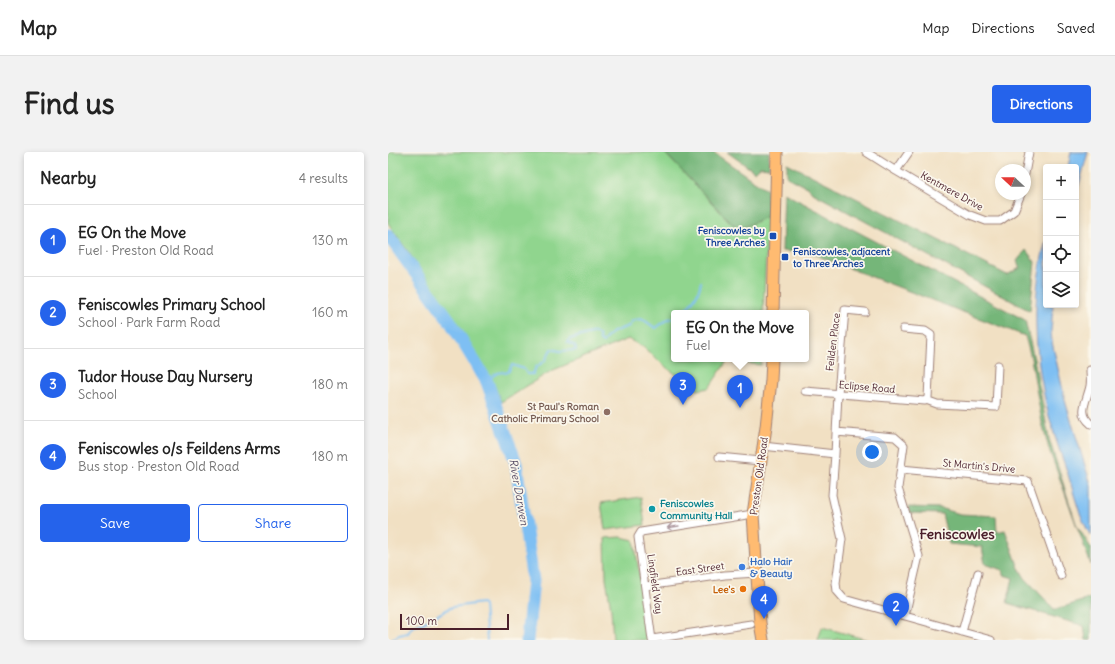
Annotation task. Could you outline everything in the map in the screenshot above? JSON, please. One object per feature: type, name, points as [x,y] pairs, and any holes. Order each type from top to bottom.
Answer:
[{"type":"main road","points":[[773,310],[777,152]]},
{"type":"main road","name":"Preston Old Road","points":[[762,640],[753,514],[763,446],[772,362]]},
{"type":"street","name":"Kentmere Drive","points":[[866,152],[970,215],[986,221],[1000,221],[1014,211],[1019,200]]},
{"type":"street","points":[[896,171],[909,152]]},
{"type":"street","points":[[1027,164],[1029,152]]},
{"type":"street","name":"Feilden Place","points":[[838,394],[844,310],[865,312]]},
{"type":"street","points":[[903,329],[925,331],[931,335],[926,400]]},
{"type":"street","name":"Eclipse Road","points":[[805,391],[922,402],[926,400],[937,404],[996,407],[998,365]]},
{"type":"street","points":[[1090,370],[1090,385],[1083,409],[1086,420],[1091,424]]},
{"type":"street","points":[[838,394],[832,495],[842,539],[836,583],[837,591],[844,599],[963,635],[991,640]]},
{"type":"street","points":[[836,432],[895,437],[904,445],[898,488],[918,556],[904,616]]},
{"type":"street","points":[[763,446],[835,454]]},
{"type":"street","points":[[719,456],[760,461]]},
{"type":"street","name":"St Martin's Drive","points":[[900,469],[1028,481],[1061,576]]},
{"type":"street","name":"Lingfield Way","points":[[652,639],[646,586],[638,537],[641,532],[753,514]]},
{"type":"street","name":"East Street","points":[[646,586],[725,575],[757,573]]},
{"type":"street","points":[[963,635],[978,573]]},
{"type":"street","points":[[652,639],[751,624]]},
{"type":"green space","points":[[388,152],[664,152],[732,224],[744,227],[768,216],[763,310],[671,310],[671,362],[726,362],[709,388],[698,390],[667,368],[643,347],[628,339],[551,371],[501,402],[495,387],[461,328],[388,223]]},
{"type":"green space","points":[[664,152],[713,152],[767,189],[768,216],[744,227],[732,224]]},
{"type":"green space","points":[[727,152],[769,152],[769,168],[760,167],[755,172]]},
{"type":"green space","points":[[787,163],[1007,275],[1020,268],[1017,261],[1026,250],[1035,262],[1030,311],[811,192],[809,188],[787,177]]},
{"type":"green space","points":[[784,193],[1025,320],[1049,439],[1075,521],[1049,449],[1042,423],[1031,358],[1025,336],[810,253],[782,251]]},
{"type":"green space","points":[[736,362],[761,362],[761,365]]},
{"type":"green space","points":[[641,497],[645,525],[605,530],[601,503]]},
{"type":"green space","points":[[908,507],[940,508],[960,514],[996,516],[997,532],[1005,530],[1019,568],[1025,578],[1054,609],[1091,598],[1091,640],[1086,640],[1084,626],[1007,603],[1013,578],[1004,575],[1002,570],[985,564],[982,547],[949,544],[942,514],[909,513]]},
{"type":"green space","points":[[1076,525],[1091,548],[1091,565]]},
{"type":"green space","points":[[621,537],[634,540],[650,640],[613,640],[611,609],[606,578],[605,538]]},
{"type":"green space","points":[[822,627],[868,640],[843,640],[837,638],[836,640],[818,640]]},
{"type":"water","points":[[1071,152],[1088,152],[1079,185],[1079,164],[1069,164]]},
{"type":"water","points":[[1043,253],[1043,308],[1053,308],[1051,331],[1052,342],[1066,404],[1091,485],[1091,536],[1080,513],[1055,438],[1042,384],[1036,322],[1036,302]]},
{"type":"waterway","name":"River Darwen","points":[[388,235],[450,321],[487,382],[516,463],[533,581],[527,640]]},
{"type":"waterway","points":[[685,310],[694,299],[701,282]]},
{"type":"waterway","points":[[487,382],[495,374],[500,372],[506,373],[509,371],[512,365],[524,369],[527,374],[533,374],[536,367],[545,361],[551,349],[560,351],[576,350],[575,346],[567,342],[570,339],[595,332],[599,335],[600,341],[603,343],[611,334],[629,326],[632,321],[640,319],[656,328],[671,318]]},
{"type":"waterway","points":[[391,640],[399,635],[408,633],[412,627],[423,623],[452,607],[482,603],[484,606],[487,640]]},
{"type":"place","name":"Feniscowles by Three Arches","points":[[773,236]]},
{"type":"place","name":"Feniscowles, adjacent to Three Arches","points":[[785,257]]},
{"type":"place","name":"Tudor House Day Nursery","points":[[683,405]]},
{"type":"place","name":"EG On the Move","points":[[740,408]]},
{"type":"place","name":"St Paul's Roman Catholic Primary School","points":[[607,412]]},
{"type":"place","name":"Feniscowles Community Hall","points":[[652,509]]},
{"type":"place","name":"Halo Hair & Beauty","points":[[742,567]]},
{"type":"place","name":"Lee's","points":[[743,589]]},
{"type":"place","name":"Feniscowles o/s Feildens Arms","points":[[764,619]]},
{"type":"place","name":"Feniscowles Primary School","points":[[896,626]]},
{"type":"district","name":"Feniscowles","points":[[957,534]]}]
